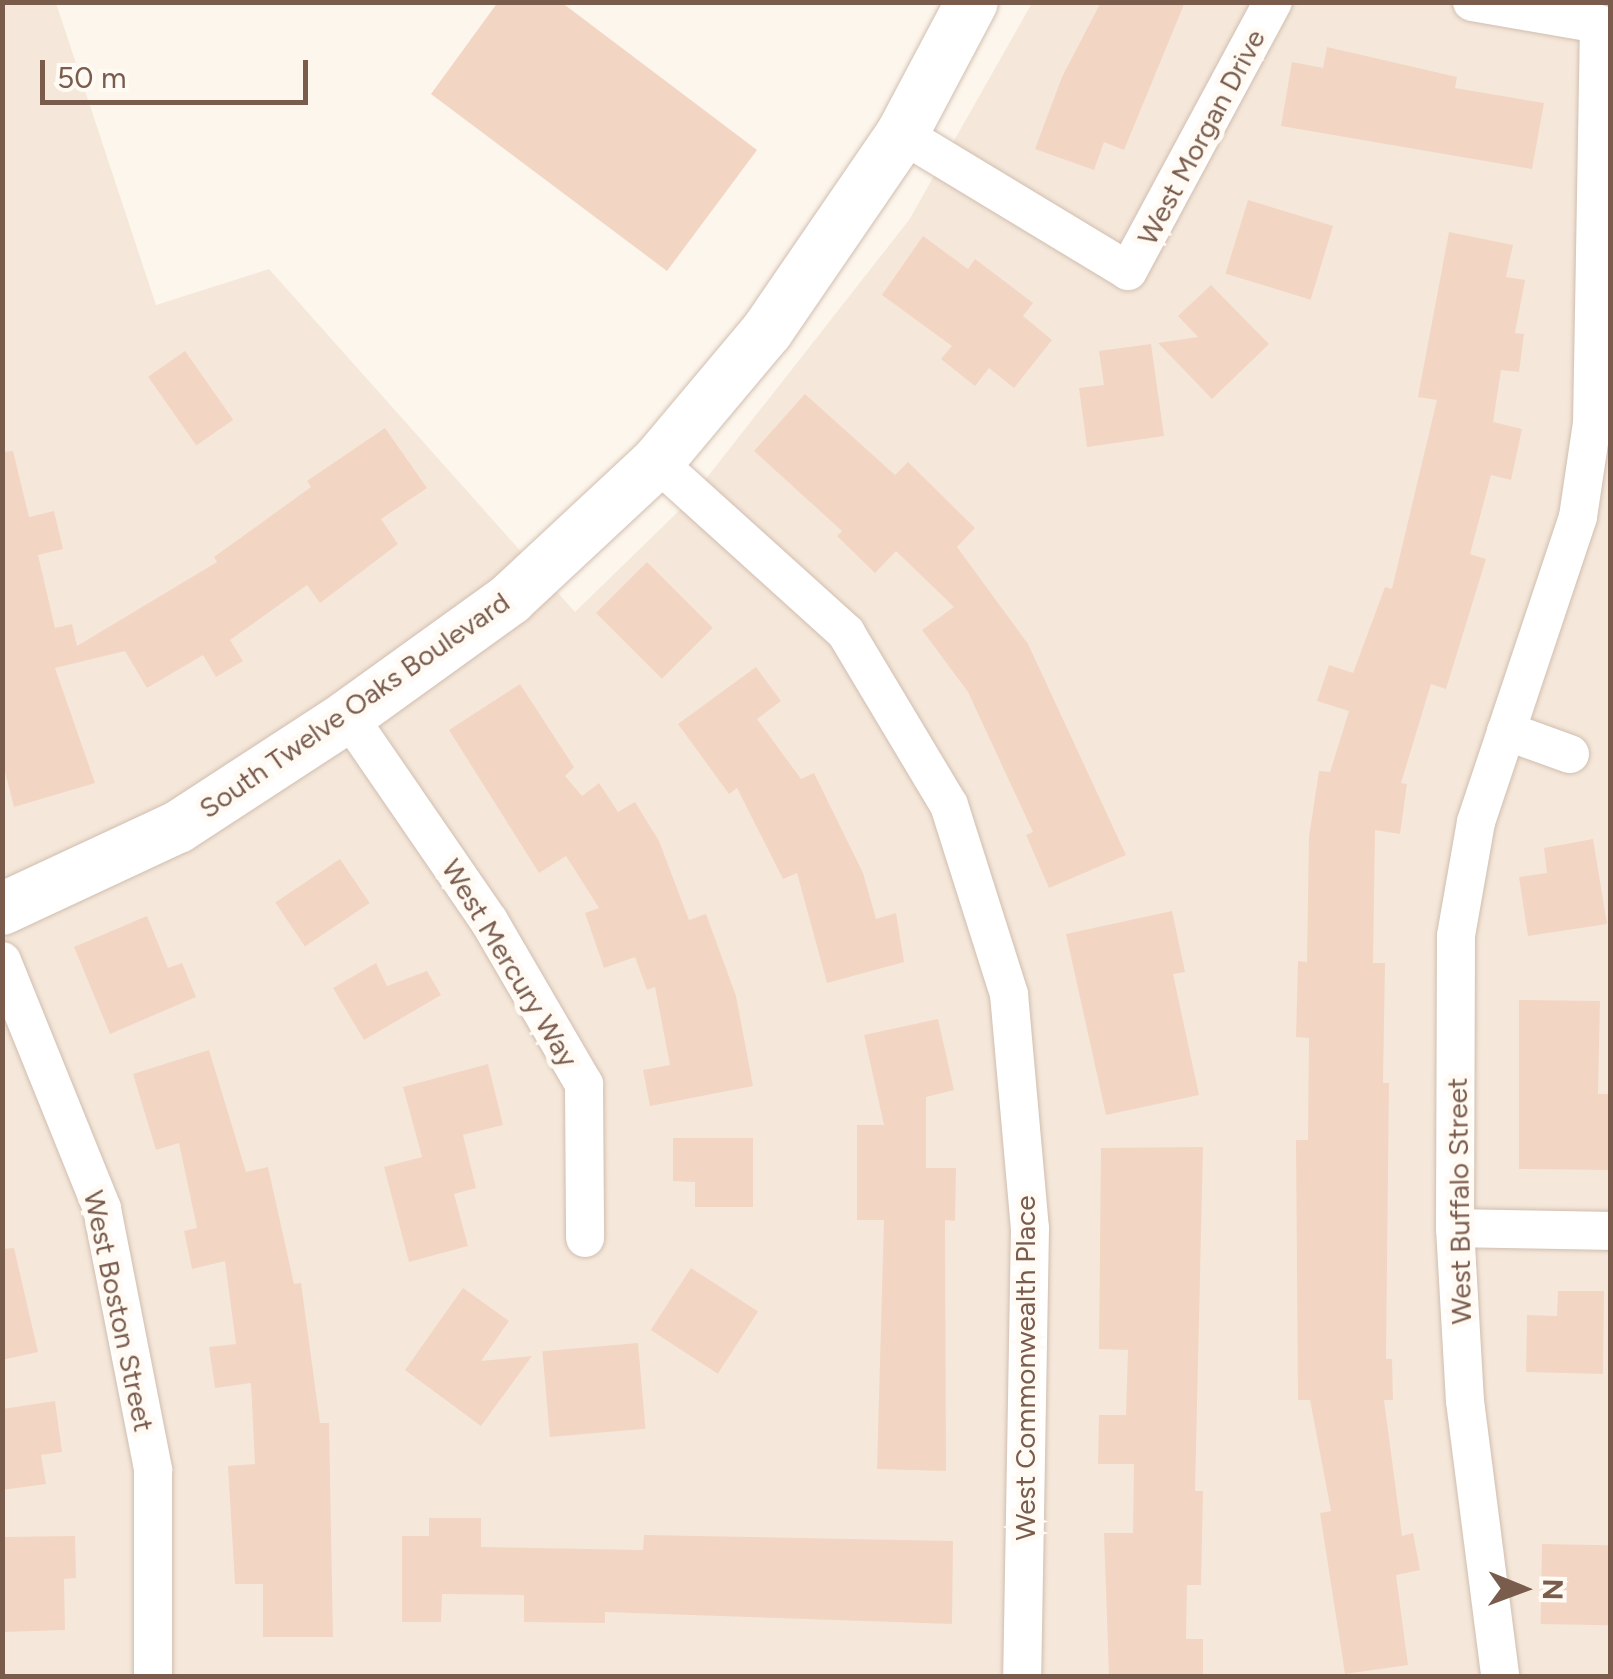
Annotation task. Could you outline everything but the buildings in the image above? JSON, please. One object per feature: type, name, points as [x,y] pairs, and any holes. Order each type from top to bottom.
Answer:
[{"type":"street","name":"South Twelve Oaks Boulevard","points":[[2,909],[178,827],[348,716],[510,599],[657,462],[767,330],[902,134],[972,2]]},
{"type":"street","name":"West Morgan Drive","points":[[902,134],[1128,271],[1273,2]]},
{"type":"street","name":"West Buffalo Street","points":[[1472,2],[1599,24],[1592,424],[1578,517],[1476,822],[1456,936],[1455,1228],[1466,1401],[1500,1676]]},
{"type":"street","name":"West Commonwealth Place","points":[[657,462],[846,633],[949,806],[1009,994],[1030,1228],[1022,1676]]},
{"type":"street","name":"West Mercury Way","points":[[348,716],[489,921],[584,1084],[585,1238]]},
{"type":"street","points":[[1506,731],[1570,754]]},
{"type":"street","name":"West Boston Street","points":[[2,962],[102,1209],[153,1470],[153,1676]]},
{"type":"street","points":[[1455,1228],[1610,1231]]},
{"type":"shaded area","points":[[3,3],[56,3],[156,305],[269,269],[575,612],[687,503],[909,220],[1032,3],[1610,3],[1610,1676],[3,1676]]}]
